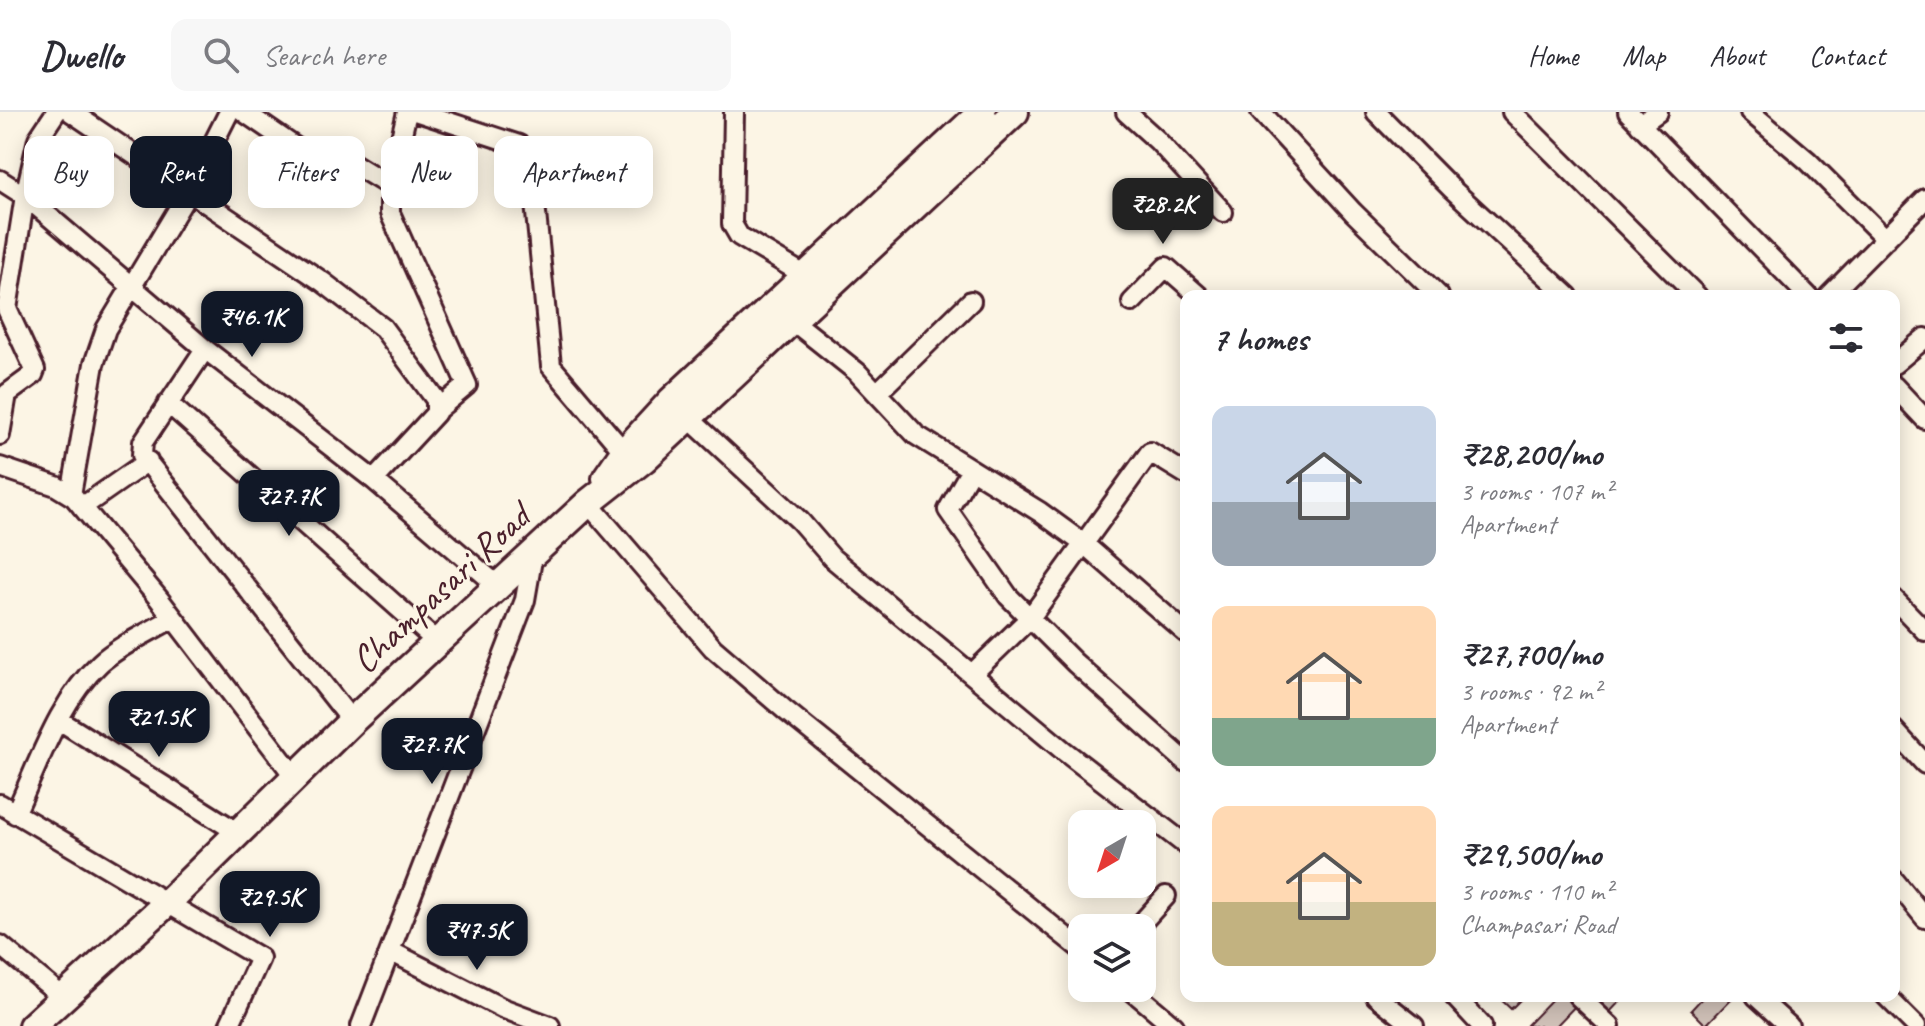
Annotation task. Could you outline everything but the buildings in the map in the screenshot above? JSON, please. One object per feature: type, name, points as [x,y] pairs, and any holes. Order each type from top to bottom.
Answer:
[{"type":"main road","name":"Champasari Road","points":[[783,312],[806,276],[982,112]]},
{"type":"main road","name":"Champasari Road","points":[[588,503],[624,452],[680,410],[783,312],[1015,112]]},
{"type":"main road","name":"Champasari Road","points":[[32,1026],[167,903],[437,642],[588,503],[644,459],[680,410]]},
{"type":"street","points":[[40,136],[56,112]]},
{"type":"street","points":[[71,112],[130,153]]},
{"type":"street","points":[[217,136],[229,112]]},
{"type":"street","points":[[244,112],[308,156],[314,158],[334,152],[381,181]]},
{"type":"street","points":[[401,136],[407,112]]},
{"type":"street","points":[[418,112],[519,145],[528,154],[551,366],[624,452]]},
{"type":"street","points":[[734,112],[732,224],[735,231],[806,276]]},
{"type":"street","points":[[1126,112],[1157,140],[1223,212]]},
{"type":"street","points":[[1261,112],[1353,212],[1433,290]]},
{"type":"street","points":[[1376,112],[1452,189],[1561,290]]},
{"type":"street","points":[[1512,112],[1691,290]]},
{"type":"street","points":[[1634,118],[1658,112]]},
{"type":"street","points":[[1750,112],[1808,161],[1886,239]]},
{"type":"street","points":[[1634,118],[1802,290]]},
{"type":"street","points":[[0,180],[24,195]]},
{"type":"street","points":[[1835,290],[1925,199]]},
{"type":"street","points":[[0,435],[6,396],[35,370],[7,309],[24,202]]},
{"type":"street","points":[[39,208],[205,349],[374,480],[498,586]]},
{"type":"street","points":[[77,501],[94,364],[106,329],[179,208]]},
{"type":"street","points":[[211,208],[323,282],[383,328],[436,400],[437,410]]},
{"type":"street","points":[[374,480],[437,410],[464,389],[467,383],[390,208]]},
{"type":"street","points":[[1132,302],[1166,267],[1192,290]]},
{"type":"street","points":[[877,393],[971,301]]},
{"type":"street","points":[[783,312],[857,372],[916,435],[1040,512],[1084,544],[1180,628]]},
{"type":"street","points":[[1900,359],[1925,338]]},
{"type":"street","points":[[205,349],[143,442],[141,450],[352,721]]},
{"type":"street","points":[[1900,392],[1925,419]]},
{"type":"street","points":[[168,403],[437,642]]},
{"type":"street","points":[[680,410],[800,521],[832,558],[1064,751],[1180,840]]},
{"type":"street","points":[[972,674],[1030,618],[1150,452],[1180,469]]},
{"type":"street","points":[[77,501],[148,461]]},
{"type":"street","points":[[0,467],[56,486],[77,501],[173,618],[295,777]]},
{"type":"street","points":[[971,470],[948,510],[1008,596],[1075,663],[1180,757]]},
{"type":"street","points":[[588,503],[713,648],[1068,939]]},
{"type":"street","points":[[361,1026],[525,600],[533,554]]},
{"type":"street","points":[[1900,605],[1925,631]]},
{"type":"street","points":[[173,618],[100,664],[81,684],[8,809],[260,958],[229,1026]]},
{"type":"street","points":[[59,720],[237,832]]},
{"type":"street","points":[[1900,737],[1925,764]]},
{"type":"street","points":[[1900,887],[1925,918]]},
{"type":"street","points":[[1150,914],[1166,896]]},
{"type":"street","points":[[0,945],[64,998]]},
{"type":"street","points":[[390,951],[502,1008],[550,1026]]},
{"type":"street","points":[[1146,1002],[1174,1026]]},
{"type":"street","points":[[1384,1002],[1414,1026]]},
{"type":"street","points":[[1460,1002],[1482,1026]]},
{"type":"street","points":[[1584,1002],[1610,1026]]},
{"type":"street","points":[[1763,1002],[1789,1026]]},
{"type":"street","points":[[1892,1002],[1916,1026]]}]
